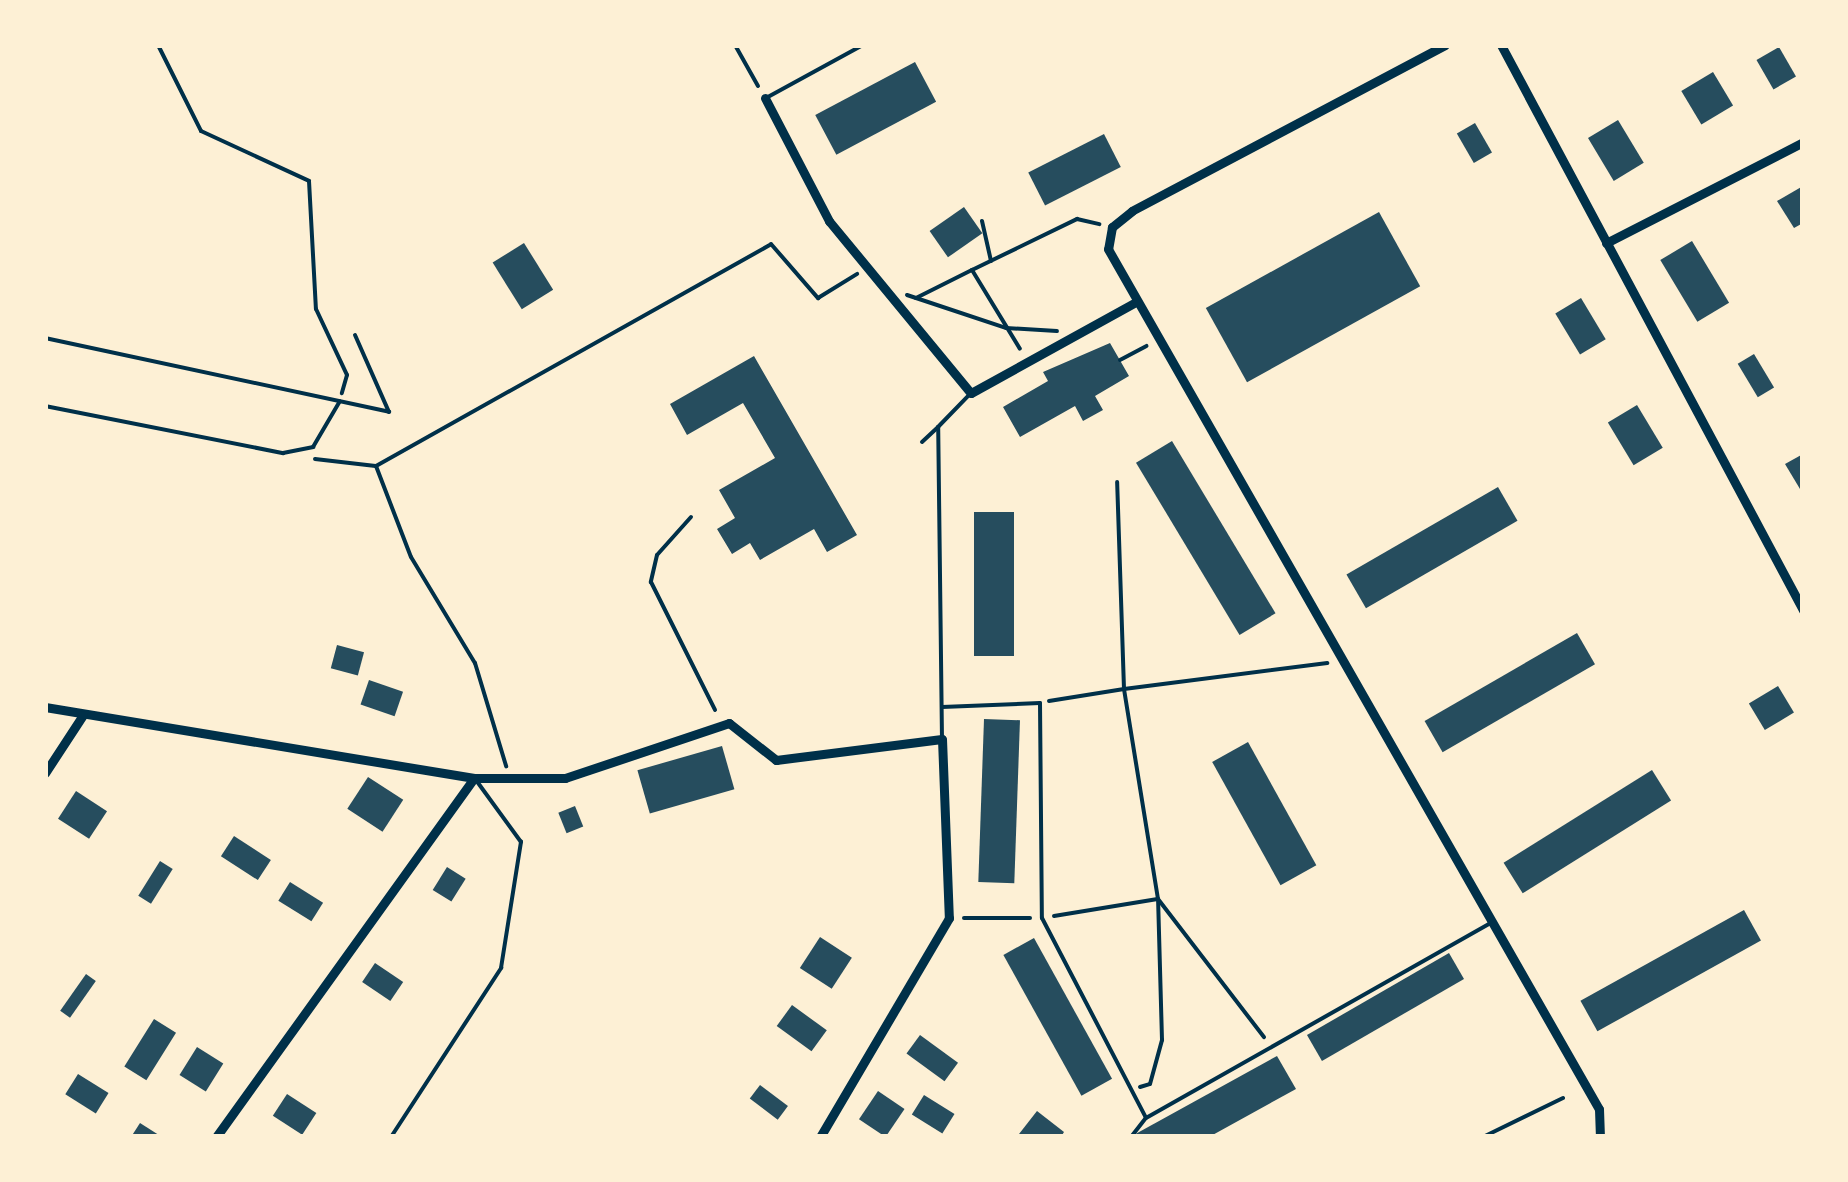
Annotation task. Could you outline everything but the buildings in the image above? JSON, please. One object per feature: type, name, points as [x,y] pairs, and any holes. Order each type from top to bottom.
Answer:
[{"type":"street","points":[[1445,45],[1112,227],[1108,250],[1599,1109],[1600,1137]]},
{"type":"street","points":[[1500,45],[1803,610]]},
{"type":"street","points":[[765,98],[829,222],[893,290],[971,393],[1136,302]]},
{"type":"street","points":[[1606,243],[1803,142]]},
{"type":"street","points":[[45,707],[474,778],[565,778],[730,723],[776,760],[942,738],[950,918],[820,1137]]},
{"type":"street","points":[[45,773],[83,715]]},
{"type":"street","points":[[216,1137],[474,778]]},
{"type":"lane","points":[[765,98],[863,45]]},
{"type":"lane","points":[[45,338],[389,412],[355,335]]},
{"type":"lane","points":[[922,442],[971,393]]},
{"type":"lane","points":[[45,406],[289,452],[313,447],[340,402]]},
{"type":"lane","points":[[938,428],[942,738]]},
{"type":"lane","points":[[691,517],[657,555],[651,582],[715,710]]},
{"type":"lane","points":[[942,707],[1040,704],[1042,918],[1146,1118]]},
{"type":"lane","points":[[391,1137],[500,968],[521,842],[474,778]]},
{"type":"lane","points":[[1131,1137],[1146,1118],[1492,922]]},
{"type":"path","points":[[158,45],[201,131],[309,182],[316,309],[347,375],[340,402]]},
{"type":"path","points":[[735,45],[765,98]]},
{"type":"path","points":[[916,298],[1078,218],[1112,227]]},
{"type":"path","points":[[982,220],[991,261]]},
{"type":"path","points":[[289,452],[376,466],[771,244],[818,298],[871,266]]},
{"type":"path","points":[[972,270],[1029,360]]},
{"type":"path","points":[[893,290],[1006,328],[1079,332]]},
{"type":"path","points":[[1120,360],[1158,340]]},
{"type":"path","points":[[376,466],[410,558],[475,663],[506,767],[474,778]]},
{"type":"path","points":[[1117,482],[1124,689],[1158,900],[1162,1040],[1150,1084],[1133,1090]]},
{"type":"path","points":[[1040,704],[1124,689],[1342,661]]},
{"type":"path","points":[[950,918],[1042,918],[1158,900]]},
{"type":"path","points":[[1158,900],[1271,1046]]},
{"type":"path","points":[[1483,1137],[1562,1098]]}]
